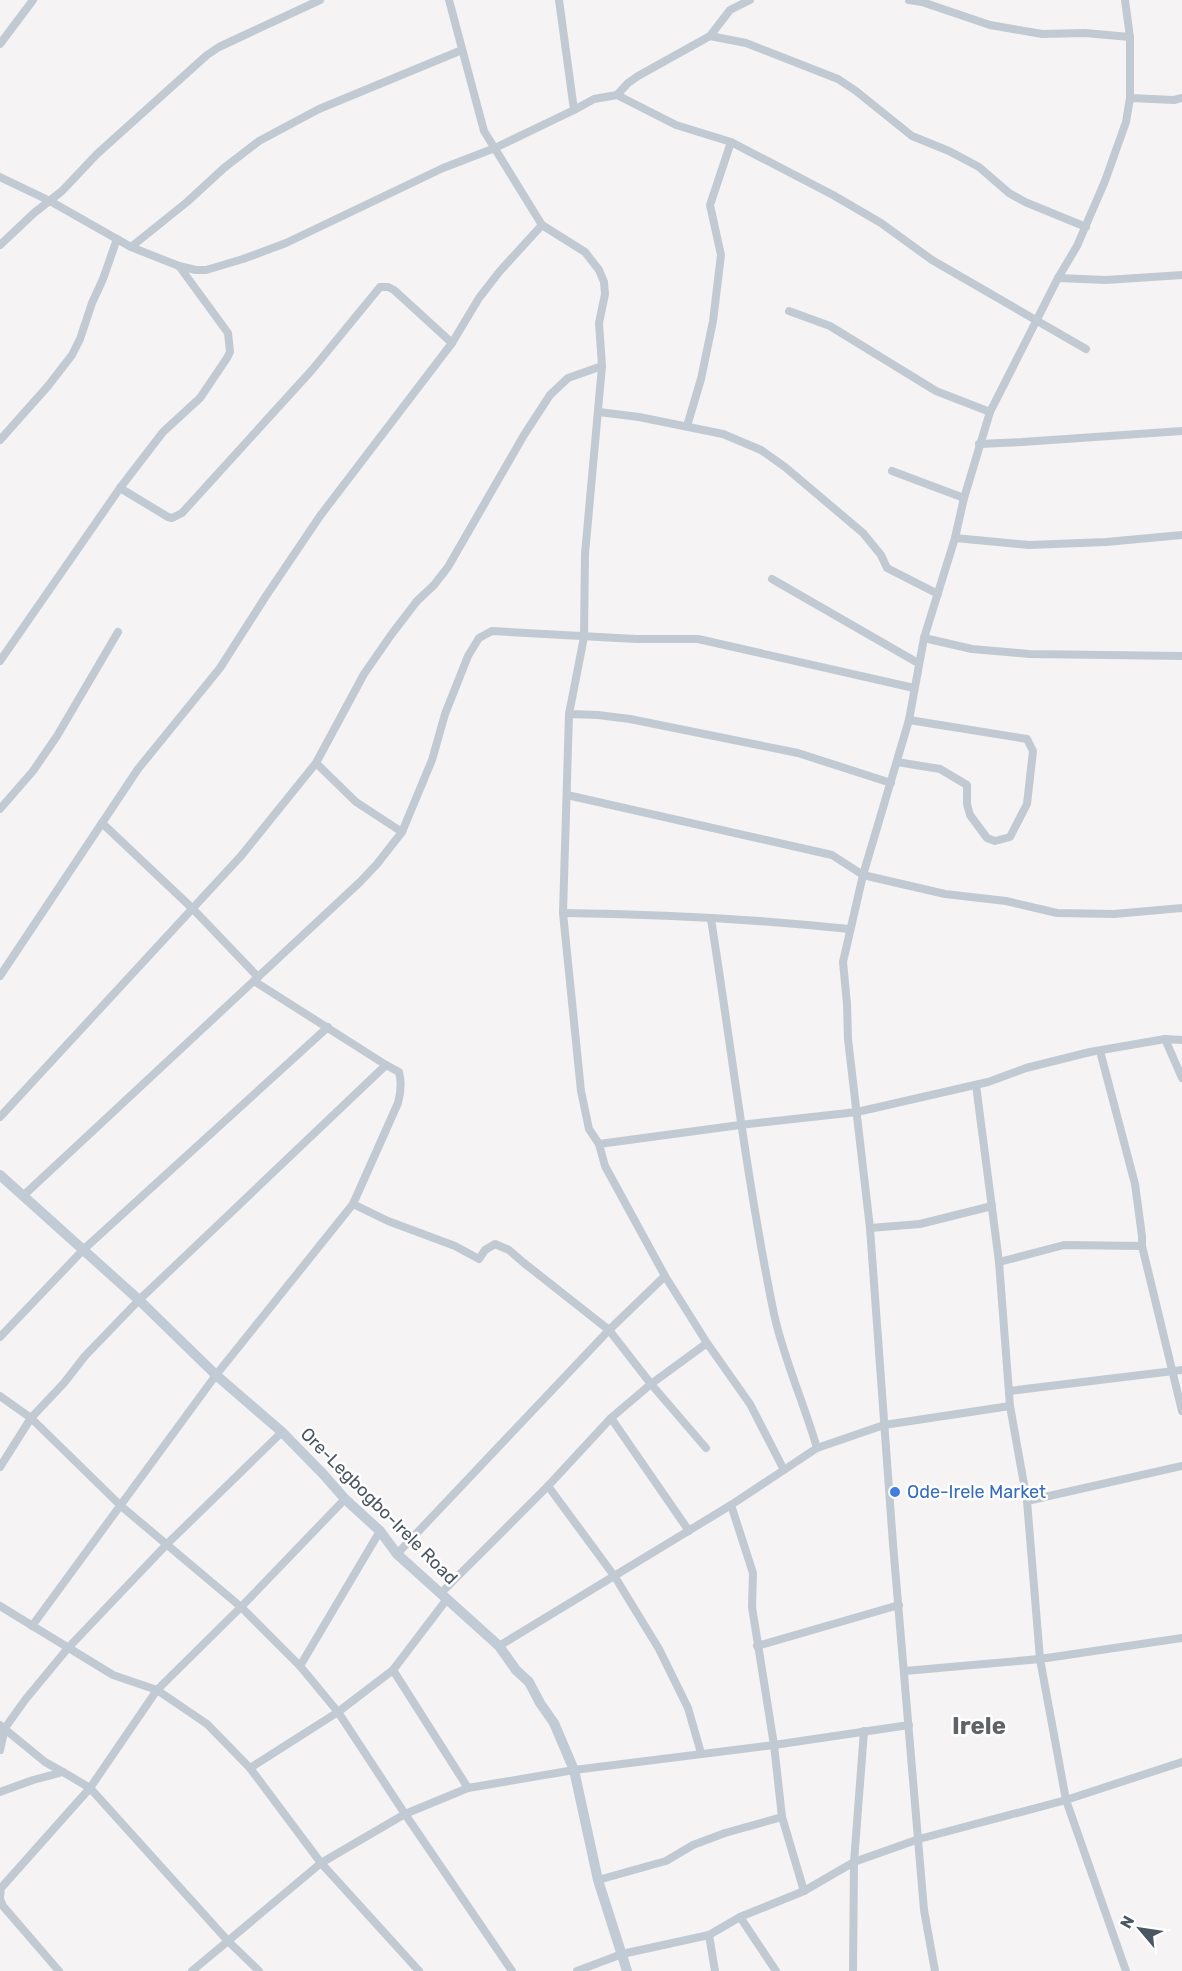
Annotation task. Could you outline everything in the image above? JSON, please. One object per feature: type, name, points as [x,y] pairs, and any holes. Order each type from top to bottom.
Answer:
[{"type":"main road","name":"Ore-Legbogbo-Irele Road","points":[[0,1174],[139,1300],[216,1375],[282,1432],[345,1499],[380,1531],[398,1554],[499,1646],[516,1670],[529,1682],[554,1723],[574,1770],[598,1880],[627,1971]]},
{"type":"street","points":[[0,44],[33,0]]},
{"type":"street","points":[[0,245],[207,56],[219,47],[320,0]]},
{"type":"street","points":[[449,0],[484,131],[542,225],[585,252],[599,270],[604,282],[599,323],[602,366],[599,412],[585,554],[584,637],[568,714],[563,913],[581,1091],[589,1130],[599,1144],[605,1166],[665,1276],[707,1343],[750,1404],[783,1470]]},
{"type":"street","points":[[559,0],[574,110]]},
{"type":"street","points":[[0,177],[50,201],[131,247],[179,266],[206,270],[286,243],[443,168],[495,148],[594,99],[617,95],[638,76],[710,36],[730,10],[750,0]]},
{"type":"street","points":[[909,0],[922,2],[990,25],[1042,34],[1085,33],[1130,37]]},
{"type":"street","points":[[935,1971],[924,1910],[870,1228],[848,1040],[843,962],[863,875],[909,720],[924,638],[955,538],[979,444],[990,412],[1086,227],[1126,122],[1130,98],[1130,37],[1125,0]]},
{"type":"street","points":[[710,36],[746,43],[838,79],[912,136],[949,150],[979,167],[1009,193],[1025,202],[1086,227]]},
{"type":"street","points":[[131,247],[259,141],[319,109],[462,50]]},
{"type":"street","points":[[617,95],[676,125],[731,142],[881,223],[932,260],[1086,349]]},
{"type":"street","points":[[1130,98],[1174,100],[1182,98]]},
{"type":"street","points":[[687,426],[701,379],[713,321],[721,255],[710,205],[731,142]]},
{"type":"street","points":[[0,976],[138,769],[220,668],[320,516],[452,343],[479,298],[542,225]]},
{"type":"street","points":[[0,440],[72,355],[117,239]]},
{"type":"street","points":[[0,661],[120,488],[164,432],[200,398],[230,352],[228,333],[179,266]]},
{"type":"street","points":[[1058,278],[1106,280],[1182,275]]},
{"type":"street","points":[[120,488],[168,517],[172,518],[182,513],[312,370],[380,287],[394,290],[452,343]]},
{"type":"street","points":[[789,311],[830,326],[936,391],[990,412]]},
{"type":"street","points":[[0,1117],[241,856],[316,763],[364,674],[417,601],[448,567],[550,395],[568,378],[602,366]]},
{"type":"street","points":[[599,412],[723,434],[761,450],[786,467],[863,533],[881,555],[887,568],[938,594]]},
{"type":"street","points":[[979,444],[1182,431]]},
{"type":"street","points":[[892,471],[964,498]]},
{"type":"street","points":[[955,538],[1029,545],[1106,542],[1182,535]]},
{"type":"street","points":[[772,579],[918,663]]},
{"type":"street","points":[[24,1195],[377,864],[402,832],[432,760],[446,714],[468,656],[479,638],[492,631],[500,630],[584,637],[698,639],[914,688]]},
{"type":"street","points":[[0,809],[33,771],[57,736],[118,632]]},
{"type":"street","points":[[924,638],[972,649],[1029,654],[1182,657]]},
{"type":"street","points":[[568,714],[630,719],[798,753],[891,783]]},
{"type":"street","points":[[897,762],[940,770],[967,785],[967,804],[970,815],[987,838],[995,841],[1011,837],[1027,804],[1033,751],[1028,739],[909,720]]},
{"type":"street","points":[[316,763],[356,802],[402,832]]},
{"type":"street","points":[[567,795],[832,855],[863,875],[945,894],[1006,902],[1057,913],[1114,914],[1182,908]]},
{"type":"street","points":[[32,1626],[216,1375],[353,1204],[401,1093],[399,1072],[256,979],[193,909],[102,824]]},
{"type":"street","points":[[563,913],[642,914],[779,922],[849,929]]},
{"type":"street","points":[[711,919],[732,1053],[740,1125],[775,1316],[817,1448]]},
{"type":"street","points":[[0,1337],[83,1250],[328,1027]]},
{"type":"street","points":[[599,1144],[857,1112],[976,1084],[1026,1068],[1100,1051],[1165,1039],[1182,1040]]},
{"type":"street","points":[[1165,1039],[1182,1078]]},
{"type":"street","points":[[1100,1051],[1134,1184],[1142,1246],[1182,1411]]},
{"type":"street","points":[[0,1467],[31,1418],[64,1383],[85,1356],[139,1300],[386,1065]]},
{"type":"street","points":[[976,1084],[999,1262],[1010,1406],[1027,1501],[1040,1659],[1066,1800],[1126,1971]]},
{"type":"street","points":[[353,1204],[388,1221],[455,1246],[479,1259],[484,1250],[495,1244],[509,1250],[609,1330],[651,1384],[706,1448]]},
{"type":"street","points":[[870,1228],[920,1224],[992,1206]]},
{"type":"street","points":[[999,1262],[1064,1245],[1142,1246]]},
{"type":"street","points":[[398,1554],[609,1330],[665,1276]]},
{"type":"street","points":[[250,1768],[338,1712],[393,1670],[444,1596],[611,1418],[651,1384],[707,1343]]},
{"type":"street","points":[[1009,1391],[1182,1370]]},
{"type":"street","points":[[0,1396],[31,1418],[121,1506],[241,1607],[300,1666],[338,1712],[512,1971]]},
{"type":"street","points":[[499,1646],[731,1505],[817,1448],[884,1425],[1010,1406]]},
{"type":"street","points":[[611,1418],[689,1531]]},
{"type":"street","points":[[0,1750],[2,1726],[68,1648],[167,1544],[282,1432]]},
{"type":"street","points":[[1027,1501],[1182,1466]]},
{"type":"street","points":[[548,1486],[615,1577],[663,1659],[688,1708],[702,1753]]},
{"type":"street","points":[[59,1971],[3,1906],[0,1898],[1,1888],[90,1788],[157,1690],[345,1499]]},
{"type":"street","points":[[731,1505],[753,1573],[752,1607],[774,1745],[782,1817],[804,1891]]},
{"type":"street","points":[[300,1666],[380,1531]]},
{"type":"street","points":[[757,1646],[899,1605]]},
{"type":"street","points":[[0,1606],[113,1675],[157,1690],[207,1724],[250,1768],[321,1863],[419,1971]]},
{"type":"street","points":[[905,1671],[1040,1659],[1182,1638]]},
{"type":"street","points":[[393,1670],[468,1788]]},
{"type":"street","points":[[192,1971],[321,1863],[405,1814],[468,1788],[574,1770],[774,1745],[909,1725]]},
{"type":"street","points":[[2,1726],[45,1762],[90,1788],[228,1941],[259,1971]]},
{"type":"street","points":[[853,1971],[854,1862],[864,1731]]},
{"type":"street","points":[[577,1971],[622,1954],[709,1935],[740,1917],[804,1891],[854,1862],[919,1839],[1066,1800],[1182,1762]]},
{"type":"street","points":[[0,1792],[63,1772]]},
{"type":"street","points":[[598,1880],[666,1861],[693,1845],[725,1833],[782,1817]]},
{"type":"street","points":[[740,1917],[776,1971]]},
{"type":"street","points":[[709,1935],[715,1971]]},
{"type":"place","name":"Ode-Irele Market","points":[[895,1492]]},
{"type":"district","name":"Irele","points":[[979,1726]]}]
